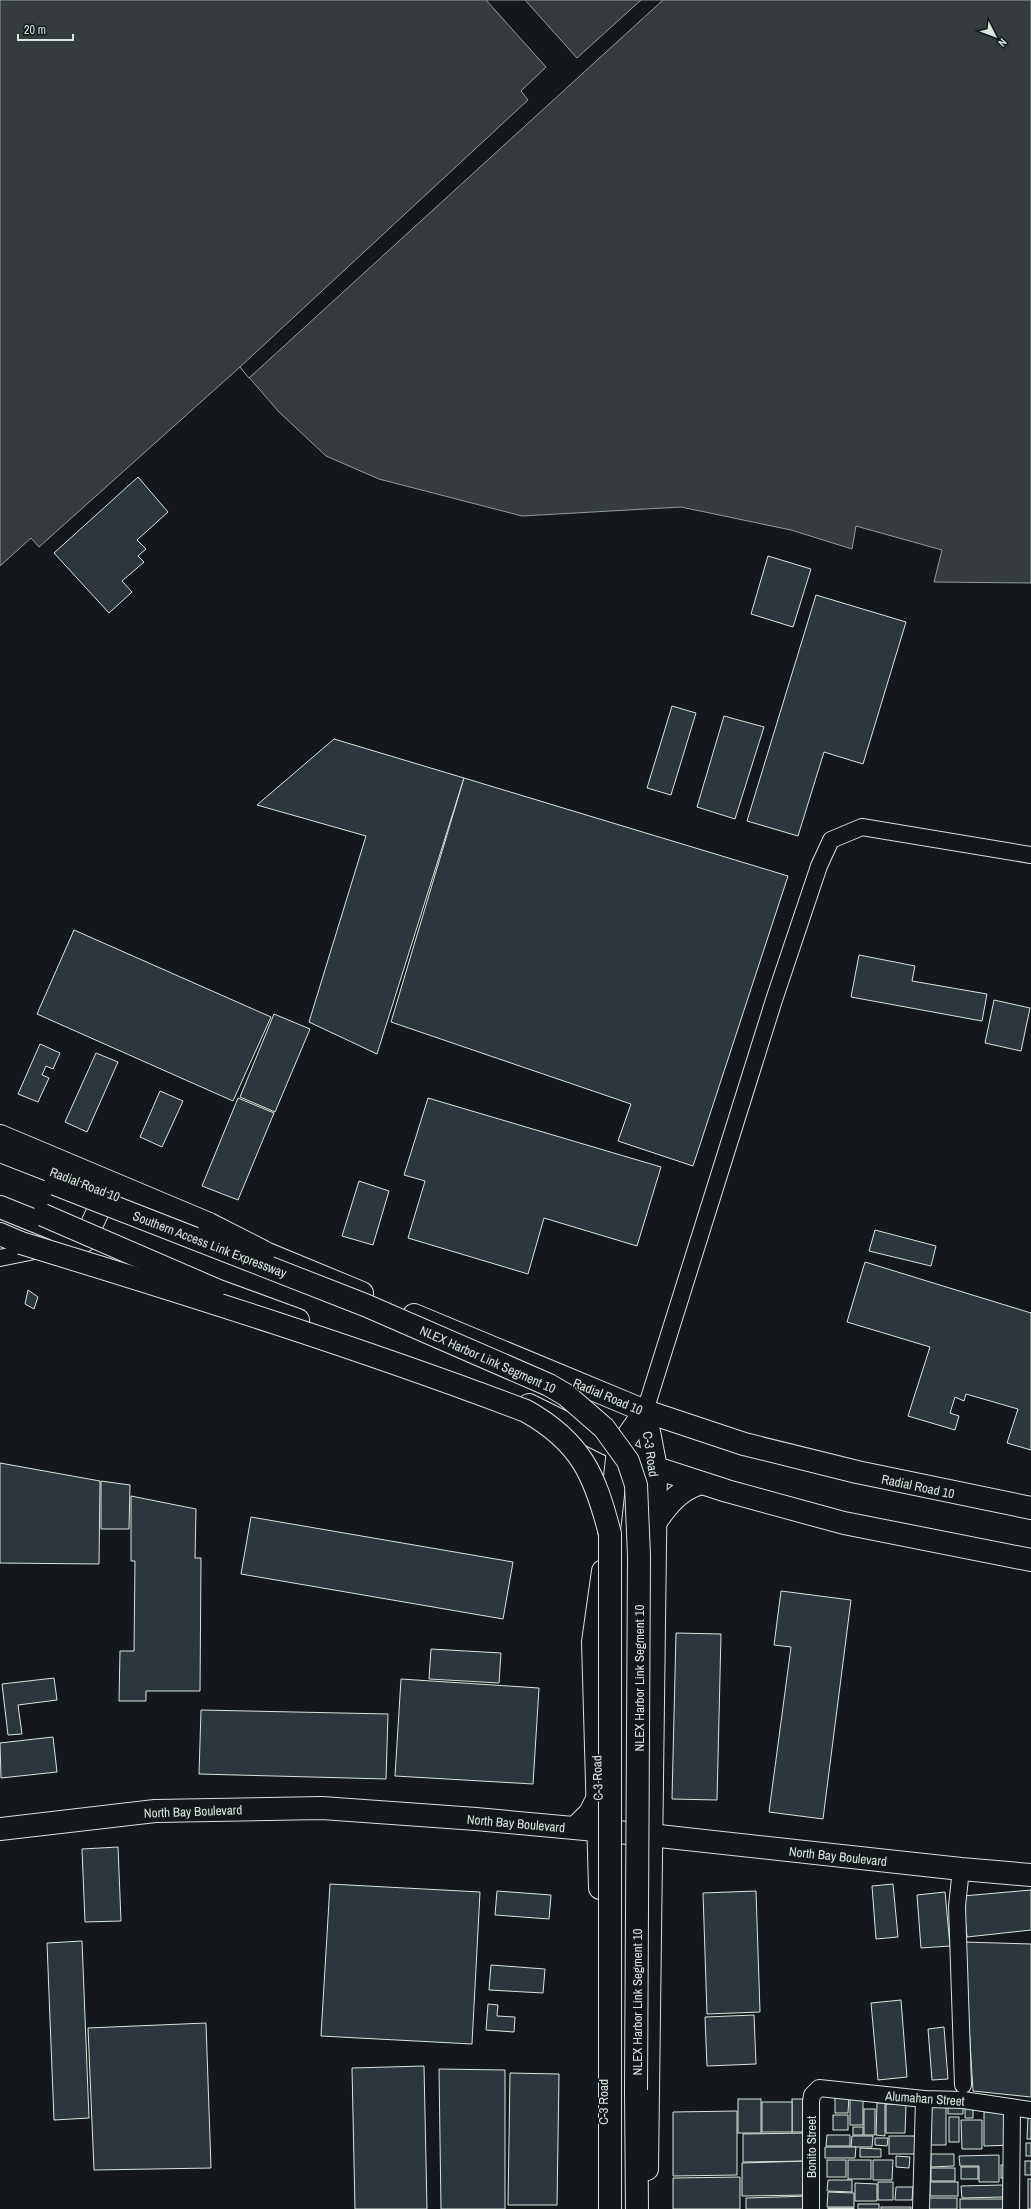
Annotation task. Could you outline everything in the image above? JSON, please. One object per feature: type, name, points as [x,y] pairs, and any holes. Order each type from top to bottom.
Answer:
[{"type":"main road","points":[[0,1136],[209,1224],[365,1305]]},
{"type":"main road","name":"Radial Road 10","points":[[0,1151],[270,1254],[645,1412],[744,1444],[857,1472],[1031,1508]]},
{"type":"main road","name":"Southern Access Link Expressway","points":[[55,1184],[365,1305]]},
{"type":"main road","points":[[84,1242],[107,1192]]},
{"type":"main road","points":[[0,1207],[84,1242],[534,1406],[656,1468],[701,1483],[844,1523],[1031,1560]]},
{"type":"main road","points":[[43,1215],[347,1347]]},
{"type":"main road","points":[[0,1234],[21,1243],[186,1293],[347,1347]]},
{"type":"main road","name":"NLEX Harbor Link Segment 10","points":[[365,1305],[549,1385],[566,1395],[581,1407],[611,1436],[628,1461],[634,1477],[639,1556],[637,2209]]},
{"type":"main road","name":"NLEX Harbor Link Segment 10","points":[[347,1347],[526,1411],[545,1422],[576,1450],[584,1461],[604,1512],[610,1534],[611,1555],[610,2209]]},
{"type":"main road","name":"C-3 Road","points":[[602,2209],[603,2054],[598,1797],[593,1642],[618,1450],[645,1412]]},
{"type":"main road","name":"C-3 Road","points":[[645,1412],[656,1468],[650,1835],[647,2209]]},
{"type":"main road","points":[[553,1416],[578,1442],[598,1471],[612,1503]]},
{"type":"main road","points":[[655,1523],[676,1496],[701,1483]]},
{"type":"main road","points":[[575,1828],[590,1813],[598,1797]]},
{"type":"main road","name":"North Bay Boulevard","points":[[0,1829],[155,1811],[322,1808],[598,1830],[960,1869],[1031,1875]]},
{"type":"street","points":[[645,1412],[774,1000],[819,866],[831,840],[862,827],[1031,855]]},
{"type":"street","points":[[0,1258],[84,1242]]},
{"type":"street","points":[[960,1869],[957,1906],[963,2085]]},
{"type":"street","name":"Alumahan Street","points":[[819,2088],[924,2099],[963,2100],[1031,2110]]},
{"type":"street","name":"Bonito Street","points":[[811,2209],[812,2095],[819,2088]]},
{"type":"street","points":[[921,2209],[924,2099]]},
{"type":"street","points":[[1011,2209],[1012,2108]]},
{"type":"shaded area","points":[[0,0],[1031,0],[1031,583],[934,582],[942,550],[856,526],[852,549],[791,530],[681,507],[522,516],[379,479],[326,456],[279,412],[240,367],[39,547],[31,538],[0,566]]},
{"type":"pier","points":[[486,0],[525,0],[577,58],[641,0],[663,0],[249,378],[240,367],[528,100],[521,91],[546,67]]},
{"type":"building","points":[[138,477],[168,512],[137,540],[146,549],[138,556],[144,562],[122,581],[132,592],[109,613],[54,553]]},
{"type":"building","points":[[768,556],[811,569],[793,627],[751,614]]},
{"type":"building","points":[[816,595],[906,622],[863,764],[824,752],[798,836],[747,821]]},
{"type":"building","points":[[672,706],[696,713],[671,795],[647,788]]},
{"type":"building","points":[[724,716],[764,727],[735,819],[697,807]]},
{"type":"building","points":[[334,739],[464,778],[377,1054],[309,1022],[366,836],[257,805]]},
{"type":"building","points":[[464,778],[788,876],[693,1166],[618,1141],[631,1104],[391,1022]]},
{"type":"building","points":[[74,930],[271,1017],[233,1101],[37,1014]]},
{"type":"building","points":[[859,955],[915,966],[912,981],[987,994],[982,1021],[851,997]]},
{"type":"building","points":[[994,1000],[1030,1008],[1021,1051],[985,1043]]},
{"type":"building","points":[[274,1014],[310,1029],[275,1112],[240,1097]]},
{"type":"building","points":[[40,1044],[60,1053],[53,1069],[46,1066],[42,1075],[49,1078],[38,1102],[18,1094]]},
{"type":"building","points":[[96,1053],[118,1062],[87,1132],[65,1122]]},
{"type":"building","points":[[160,1091],[183,1101],[162,1147],[140,1137]]},
{"type":"building","points":[[238,1098],[274,1113],[238,1200],[202,1186]]},
{"type":"building","points":[[428,1098],[661,1167],[637,1246],[544,1218],[528,1274],[408,1238],[425,1181],[404,1175]]},
{"type":"building","points":[[359,1181],[389,1191],[373,1245],[342,1236]]},
{"type":"building","points":[[875,1230],[936,1246],[931,1266],[869,1251]]},
{"type":"building","points":[[865,1262],[1031,1313],[1031,1450],[1007,1443],[1018,1409],[966,1394],[964,1401],[955,1397],[950,1413],[959,1416],[955,1430],[908,1416],[930,1347],[847,1322]]},
{"type":"building","points":[[28,1290],[38,1297],[34,1309],[25,1304]]},
{"type":"building","points":[[0,1463],[100,1481],[99,1564],[0,1563]]},
{"type":"building","points":[[101,1481],[130,1485],[129,1529],[101,1529]]},
{"type":"building","points":[[131,1496],[196,1509],[195,1558],[201,1558],[200,1691],[146,1691],[146,1701],[119,1701],[120,1651],[134,1651],[135,1561],[131,1561]]},
{"type":"building","points":[[251,1517],[513,1562],[503,1619],[241,1574]]},
{"type":"building","points":[[781,1591],[851,1600],[823,1819],[769,1812],[791,1647],[774,1645]]},
{"type":"building","points":[[676,1633],[721,1634],[717,1800],[672,1799]]},
{"type":"building","points":[[431,1649],[501,1653],[499,1683],[429,1679]]},
{"type":"building","points":[[54,1678],[57,1700],[18,1705],[22,1734],[8,1735],[2,1684]]},
{"type":"building","points":[[401,1679],[539,1688],[533,1784],[395,1776]]},
{"type":"building","points":[[201,1710],[388,1714],[386,1779],[199,1774]]},
{"type":"building","points":[[53,1737],[57,1772],[1,1778],[0,1743]]},
{"type":"building","points":[[118,1847],[121,1921],[85,1922],[82,1849]]},
{"type":"building","points":[[330,1884],[480,1892],[472,2044],[321,2036]]},
{"type":"building","points":[[893,1884],[898,1937],[876,1939],[872,1886]]},
{"type":"building","points":[[1031,1890],[1031,1930],[967,1937],[963,1896]]},
{"type":"building","points":[[497,1891],[551,1895],[549,1919],[495,1915]]},
{"type":"building","points":[[756,1891],[760,2012],[707,2014],[703,1893]]},
{"type":"building","points":[[945,1892],[950,1946],[921,1948],[917,1895]]},
{"type":"building","points":[[82,1941],[89,2118],[54,2120],[47,1943]]},
{"type":"building","points":[[964,1942],[1031,1944],[1031,2097],[973,2091]]},
{"type":"building","points":[[491,1965],[545,1969],[543,1993],[489,1990]]},
{"type":"building","points":[[901,2000],[907,2077],[878,2080],[871,2003]]},
{"type":"building","points":[[488,2004],[498,2005],[497,2016],[515,2017],[514,2032],[486,2030]]},
{"type":"building","points":[[754,2015],[756,2064],[707,2066],[705,2017]]},
{"type":"building","points":[[206,2023],[211,2168],[94,2170],[88,2028]]},
{"type":"building","points":[[944,2027],[948,2079],[932,2080],[928,2029]]},
{"type":"building","points":[[424,2066],[427,2209],[355,2209],[352,2068]]},
{"type":"building","points":[[439,2069],[505,2070],[505,2209],[441,2209]]},
{"type":"building","points":[[510,2073],[559,2074],[557,2205],[508,2205]]},
{"type":"building","points":[[835,2096],[849,2096],[848,2113],[835,2113]]},
{"type":"building","points":[[850,2098],[863,2098],[863,2125],[850,2125]]},
{"type":"building","points":[[738,2099],[761,2099],[761,2133],[738,2133]]},
{"type":"building","points":[[792,2099],[809,2099],[809,2132],[792,2132]]},
{"type":"building","points":[[762,2102],[792,2102],[792,2132],[762,2132]]},
{"type":"building","points":[[877,2103],[885,2103],[885,2136],[876,2135]]},
{"type":"building","points":[[886,2104],[906,2105],[905,2133],[886,2133]]},
{"type":"building","points":[[928,2105],[946,2105],[946,2145],[929,2145]]},
{"type":"building","points":[[963,2106],[963,2114],[948,2114],[948,2107]]},
{"type":"building","points":[[965,2107],[973,2108],[973,2118],[965,2118]]},
{"type":"building","points":[[864,2109],[875,2109],[875,2135],[864,2135]]},
{"type":"building","points":[[737,2111],[737,2175],[673,2176],[673,2112]]},
{"type":"building","points":[[984,2112],[1011,2112],[1012,2145],[984,2146]]},
{"type":"building","points":[[833,2115],[848,2115],[848,2130],[833,2130]]},
{"type":"building","points":[[1028,2116],[1031,2116],[1031,2139],[1027,2139]]},
{"type":"building","points":[[949,2117],[959,2117],[959,2142],[949,2142]]},
{"type":"building","points":[[961,2120],[982,2120],[982,2149],[962,2149]]},
{"type":"building","points":[[853,2127],[863,2127],[863,2135],[853,2135]]},
{"type":"building","points":[[809,2133],[809,2161],[743,2162],[743,2134]]},
{"type":"building","points":[[827,2135],[850,2135],[850,2146],[826,2146]]},
{"type":"building","points":[[852,2136],[873,2136],[872,2147],[851,2147]]},
{"type":"building","points":[[889,2136],[915,2136],[915,2154],[889,2154]]},
{"type":"building","points":[[875,2138],[888,2138],[887,2146],[875,2145]]},
{"type":"building","points":[[1026,2143],[1031,2143],[1031,2156],[1026,2156]]},
{"type":"building","points":[[825,2147],[856,2147],[855,2158],[825,2158]]},
{"type":"building","points":[[860,2148],[881,2149],[881,2157],[860,2157]]},
{"type":"building","points":[[931,2154],[954,2154],[954,2166],[931,2167]]},
{"type":"building","points":[[999,2155],[999,2182],[979,2182],[979,2166],[960,2166],[959,2156]]},
{"type":"building","points":[[896,2156],[910,2157],[909,2168],[896,2167]]},
{"type":"building","points":[[827,2160],[846,2160],[846,2177],[827,2177]]},
{"type":"building","points":[[848,2160],[871,2160],[871,2179],[848,2179]]},
{"type":"building","points":[[873,2160],[893,2160],[892,2180],[873,2180]]},
{"type":"building","points":[[808,2161],[808,2195],[742,2196],[742,2163]]},
{"type":"building","points":[[1025,2161],[1031,2161],[1031,2175],[1025,2175]]},
{"type":"building","points":[[1001,2165],[1011,2165],[1011,2178],[1001,2178]]},
{"type":"building","points":[[961,2167],[978,2167],[978,2179],[961,2179]]},
{"type":"building","points":[[931,2168],[955,2168],[955,2181],[931,2181]]},
{"type":"building","points":[[740,2177],[740,2209],[673,2209],[673,2178]]},
{"type":"building","points":[[1028,2179],[1031,2179],[1031,2209],[1028,2209]]},
{"type":"building","points":[[828,2180],[852,2180],[852,2192],[827,2191]]},
{"type":"building","points":[[878,2182],[893,2182],[893,2200],[878,2200]]},
{"type":"building","points":[[930,2182],[958,2182],[958,2196],[930,2196]]},
{"type":"building","points":[[855,2183],[877,2184],[877,2201],[855,2201]]},
{"type":"building","points":[[1003,2185],[1003,2197],[962,2198],[961,2186]]},
{"type":"building","points":[[896,2187],[913,2187],[912,2200],[895,2200]]},
{"type":"building","points":[[828,2192],[854,2193],[854,2207],[827,2207]]},
{"type":"building","points":[[808,2196],[808,2209],[746,2209],[746,2198]]},
{"type":"building","points":[[929,2198],[957,2198],[957,2209],[929,2209]]},
{"type":"building","points":[[960,2199],[1004,2199],[1004,2209],[960,2209]]},
{"type":"building","points":[[858,2204],[879,2204],[879,2209],[858,2209]]},
{"type":"building","points":[[881,2207],[911,2207],[911,2209],[881,2209]]},
{"type":"building","points":[[854,2208],[854,2209],[828,2209]]}]
